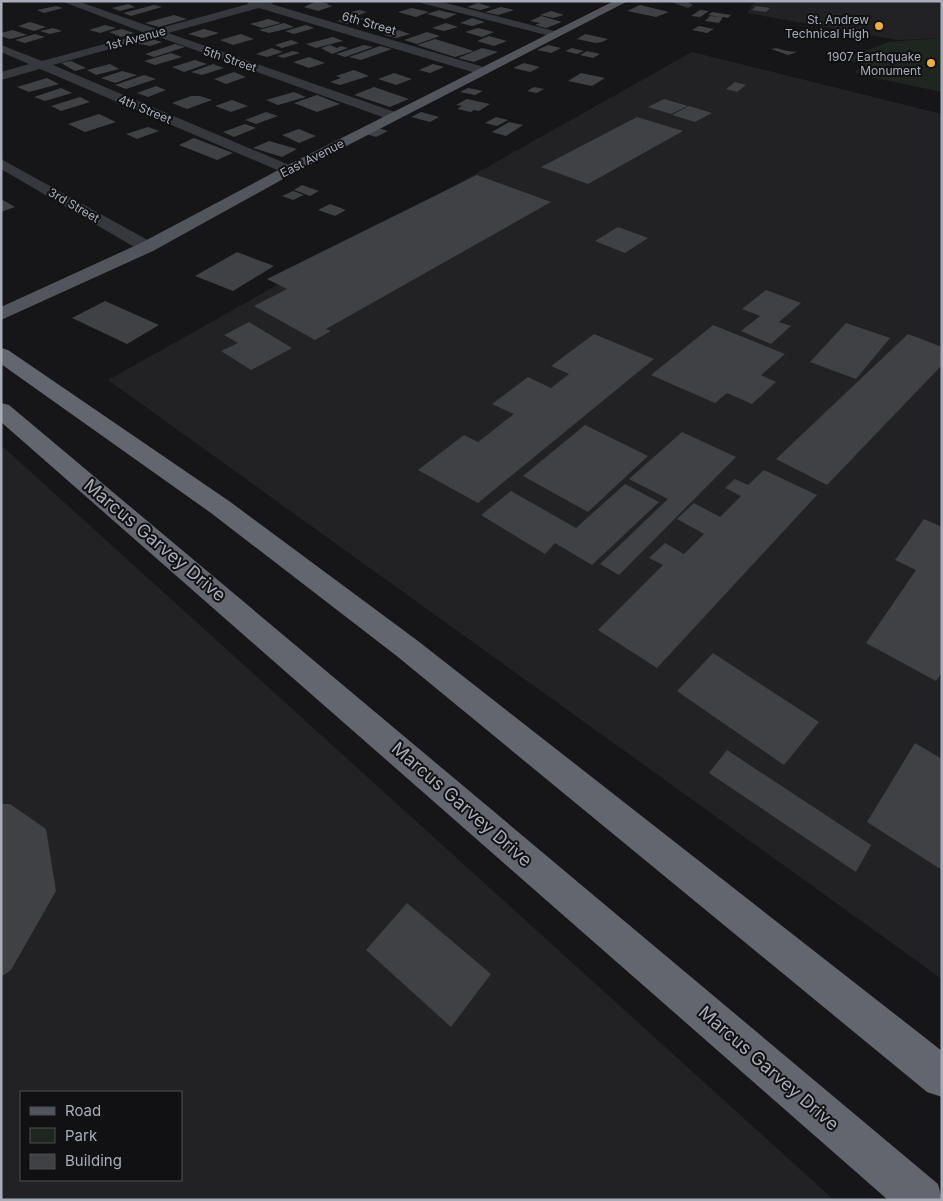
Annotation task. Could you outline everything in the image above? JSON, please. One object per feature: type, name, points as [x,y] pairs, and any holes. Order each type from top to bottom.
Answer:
[{"type":"highway","points":[[1,354],[220,507],[408,649],[942,1078]]},
{"type":"highway","name":"Marcus Garvey Drive","points":[[1,410],[922,1200]]},
{"type":"main road","name":"East Avenue","points":[[1,314],[147,247],[289,170],[554,34],[623,1]]},
{"type":"street","name":"5th Street","points":[[66,1],[394,116]]},
{"type":"street","name":"1st Avenue","points":[[1,76],[156,33],[254,3],[271,1]]},
{"type":"street","points":[[425,1],[554,34]]},
{"type":"street","points":[[673,1],[688,5]]},
{"type":"street","name":"6th Street","points":[[254,3],[483,71]]},
{"type":"street","name":"4th Street","points":[[1,48],[289,170]]},
{"type":"street","name":"3rd Street","points":[[1,163],[147,247]]},
{"type":"shaded area","name":"St. Andrew Technical High","points":[[755,1],[942,1],[942,38],[897,40],[747,13]]},
{"type":"shaded area","points":[[692,52],[942,114],[942,979],[108,380]]},
{"type":"shaded area","points":[[1,445],[834,1200],[1,1200]]},
{"type":"green space","points":[[942,38],[942,92],[854,72],[866,65],[845,59],[888,42]]},
{"type":"building","points":[[317,1],[333,6],[318,11],[304,7]]},
{"type":"building","points":[[478,3],[491,7],[480,10],[467,7]]},
{"type":"building","points":[[128,4],[135,7],[120,11],[112,8]]},
{"type":"building","points":[[154,5],[162,7],[131,16],[123,13]]},
{"type":"building","points":[[640,5],[669,12],[656,17],[627,11]]},
{"type":"building","points":[[56,6],[63,8],[44,13],[37,10]]},
{"type":"building","points":[[756,6],[770,8],[766,12],[752,10]]},
{"type":"building","points":[[501,7],[514,10],[498,15],[485,12]]},
{"type":"building","points":[[412,8],[429,12],[416,17],[398,12]]},
{"type":"building","points":[[359,10],[367,12],[356,16],[347,13]]},
{"type":"building","points":[[439,10],[457,14],[445,19],[427,14]]},
{"type":"building","points":[[700,10],[709,11],[700,17],[691,16]]},
{"type":"building","points":[[551,11],[564,15],[553,18],[540,15]]},
{"type":"building","points":[[712,12],[731,15],[728,18],[723,17],[719,23],[705,21],[710,16],[721,17],[708,15]]},
{"type":"building","points":[[174,15],[187,19],[159,27],[145,23]]},
{"type":"building","points":[[354,16],[365,19],[348,24],[337,21]]},
{"type":"building","points":[[541,16],[562,22],[546,28],[535,25],[540,23],[530,21]]},
{"type":"building","points":[[472,18],[485,22],[472,26],[460,23]]},
{"type":"building","points":[[268,19],[281,23],[262,28],[250,24]]},
{"type":"building","points":[[30,22],[46,27],[34,31],[18,26]]},
{"type":"building","points":[[284,23],[294,27],[269,33],[259,30]]},
{"type":"building","points":[[446,23],[458,27],[444,31],[432,28]]},
{"type":"building","points":[[105,25],[116,28],[100,33],[89,30]]},
{"type":"building","points":[[306,25],[314,28],[294,34],[285,31]]},
{"type":"building","points":[[699,26],[714,29],[707,33],[692,30]]},
{"type":"building","points":[[53,28],[62,31],[50,34],[40,31]]},
{"type":"building","points":[[478,28],[494,32],[482,37],[465,32]]},
{"type":"building","points":[[122,29],[134,33],[121,37],[109,32]]},
{"type":"building","points":[[204,29],[219,33],[203,38],[188,34]]},
{"type":"building","points":[[13,30],[27,35],[10,39],[1,36],[1,33]]},
{"type":"building","points":[[398,30],[410,34],[396,38],[384,35]]},
{"type":"building","points":[[427,32],[440,36],[417,44],[404,40]]},
{"type":"building","points":[[35,34],[45,37],[25,43],[15,40]]},
{"type":"building","points":[[241,34],[254,39],[233,45],[220,40]]},
{"type":"building","points":[[585,34],[608,39],[595,43],[577,39]]},
{"type":"building","points":[[489,36],[507,41],[494,46],[477,41]]},
{"type":"building","points":[[333,37],[343,41],[316,48],[306,44]]},
{"type":"building","points":[[148,38],[162,42],[150,46],[135,43]]},
{"type":"building","points":[[435,39],[474,51],[455,57],[417,45]]},
{"type":"building","points":[[291,40],[299,43],[282,48],[275,45]]},
{"type":"building","points":[[175,44],[185,47],[154,57],[145,54]]},
{"type":"building","points":[[330,45],[337,48],[341,46],[348,48],[332,54],[321,48]]},
{"type":"building","points":[[364,45],[373,47],[345,57],[336,54]]},
{"type":"building","points":[[548,45],[561,48],[551,53],[537,50]]},
{"type":"building","points":[[380,46],[392,49],[361,60],[349,57]]},
{"type":"building","points":[[272,48],[283,52],[267,57],[256,54]]},
{"type":"building","points":[[482,48],[498,52],[474,62],[458,58]]},
{"type":"building","points":[[572,48],[584,51],[577,54],[565,51]]},
{"type":"building","points":[[776,48],[797,52],[788,55],[771,49]]},
{"type":"building","points":[[293,51],[300,53],[283,58],[277,56]]},
{"type":"building","points":[[587,51],[600,54],[593,58],[580,55]]},
{"type":"building","points":[[171,53],[182,57],[155,65],[144,61]]},
{"type":"building","points":[[309,57],[325,63],[309,68],[293,62]]},
{"type":"building","points":[[195,60],[207,64],[184,72],[172,67]]},
{"type":"building","points":[[71,61],[86,68],[75,71],[61,63]]},
{"type":"building","points":[[524,63],[540,67],[530,72],[513,68]]},
{"type":"building","points":[[110,64],[119,69],[96,75],[87,70]]},
{"type":"building","points":[[213,64],[224,68],[202,75],[191,72]]},
{"type":"building","points":[[433,64],[444,67],[430,73],[419,70]]},
{"type":"building","points":[[354,70],[369,76],[340,85],[330,82],[341,78],[336,76]]},
{"type":"building","points":[[122,71],[137,75],[115,83],[101,78]]},
{"type":"building","points":[[234,72],[246,77],[226,84],[214,79]]},
{"type":"building","points":[[394,73],[412,79],[396,85],[378,79]]},
{"type":"building","points":[[581,73],[605,78],[592,86],[568,81]]},
{"type":"building","points":[[144,75],[156,79],[126,89],[115,85]]},
{"type":"building","points":[[47,78],[59,84],[29,92],[17,87]]},
{"type":"building","points":[[735,82],[746,85],[737,92],[726,89]]},
{"type":"building","points":[[156,86],[166,90],[148,97],[137,93]]},
{"type":"building","points":[[374,87],[409,99],[390,107],[354,95]]},
{"type":"building","points":[[534,87],[544,89],[537,93],[527,91]]},
{"type":"building","points":[[61,88],[72,93],[45,101],[34,97]]},
{"type":"building","points":[[468,88],[483,91],[475,95],[460,92]]},
{"type":"building","points":[[294,92],[306,97],[278,105],[266,100]]},
{"type":"building","points":[[317,95],[340,104],[317,112],[294,103]]},
{"type":"building","points":[[191,96],[200,96],[212,100],[187,109],[172,103]]},
{"type":"building","points":[[80,97],[90,102],[61,111],[51,106]]},
{"type":"building","points":[[467,99],[490,104],[479,111],[474,110],[471,112],[457,109],[462,106],[456,105]]},
{"type":"building","points":[[664,99],[688,106],[671,114],[648,107]]},
{"type":"building","points":[[232,100],[248,106],[231,112],[215,106]]},
{"type":"building","points":[[689,106],[712,113],[695,122],[672,115]]},
{"type":"building","points":[[266,112],[278,116],[256,124],[245,120]]},
{"type":"building","points":[[421,112],[439,117],[430,122],[411,117]]},
{"type":"building","points":[[99,114],[116,122],[85,132],[68,124]]},
{"type":"building","points":[[496,117],[508,120],[497,126],[485,123]]},
{"type":"building","points":[[637,117],[683,131],[588,184],[541,167]]},
{"type":"building","points":[[509,122],[523,125],[506,136],[492,132]]},
{"type":"building","points":[[245,124],[256,128],[234,137],[223,132]]},
{"type":"building","points":[[148,127],[159,131],[137,139],[126,134]]},
{"type":"building","points":[[378,128],[388,131],[376,137],[366,134]]},
{"type":"building","points":[[299,129],[316,136],[299,143],[282,135]]},
{"type":"building","points":[[194,138],[233,153],[217,160],[179,145]]},
{"type":"building","points":[[269,141],[297,149],[282,157],[253,148]]},
{"type":"building","points":[[477,175],[551,202],[326,329],[331,331],[315,340],[254,306],[287,289],[267,279]]},
{"type":"building","points":[[302,185],[319,191],[310,196],[294,190]]},
{"type":"building","points":[[293,191],[304,195],[293,200],[282,196]]},
{"type":"building","points":[[3,200],[15,207],[1,212],[1,201]]},
{"type":"building","points":[[330,204],[346,210],[335,216],[318,210]]},
{"type":"building","points":[[618,227],[648,238],[625,253],[595,241]]},
{"type":"building","points":[[237,252],[274,266],[233,291],[195,276]]},
{"type":"building","points":[[766,290],[801,303],[779,322],[791,326],[771,344],[741,331],[760,316],[742,309]]},
{"type":"building","points":[[105,301],[159,325],[127,344],[72,318]]},
{"type":"building","points":[[249,322],[292,348],[251,370],[221,351],[238,343],[224,335]]},
{"type":"building","points":[[846,323],[890,338],[856,379],[810,362]]},
{"type":"building","points":[[713,325],[785,354],[761,375],[776,382],[752,404],[727,393],[715,403],[651,375]]},
{"type":"building","points":[[594,334],[654,359],[478,503],[418,470],[464,435],[478,442],[514,414],[492,404],[528,377],[551,388],[569,374],[551,366]]},
{"type":"building","points":[[908,334],[942,347],[942,365],[827,485],[776,459]]},
{"type":"building","points":[[585,425],[648,456],[588,512],[523,476]]},
{"type":"building","points":[[682,432],[736,457],[619,575],[600,564],[668,499],[629,479]]},
{"type":"building","points":[[764,470],[817,495],[657,668],[598,630],[663,565],[649,558],[665,543],[684,554],[704,534],[677,519],[694,503],[720,517],[741,496],[725,488],[735,479],[748,485]]},
{"type":"building","points":[[625,484],[659,502],[592,565],[555,543],[545,554],[481,515],[511,491],[576,528]]},
{"type":"building","points":[[924,519],[942,527],[942,672],[936,681],[866,643],[916,570],[895,560]]},
{"type":"building","points":[[713,653],[819,722],[784,765],[677,691]]},
{"type":"building","points":[[915,743],[942,759],[942,870],[867,822]]},
{"type":"building","points":[[727,750],[871,845],[856,872],[709,773]]},
{"type":"building","points":[[1,804],[10,804],[46,829],[56,891],[11,970],[1,977]]},
{"type":"building","points":[[407,903],[491,974],[451,1027],[366,950]]},
{"type":"place","name":"St. Andrew Technical High","points":[[879,26]]},
{"type":"place","name":"1907 Earthquake Monument","points":[[931,63]]}]
